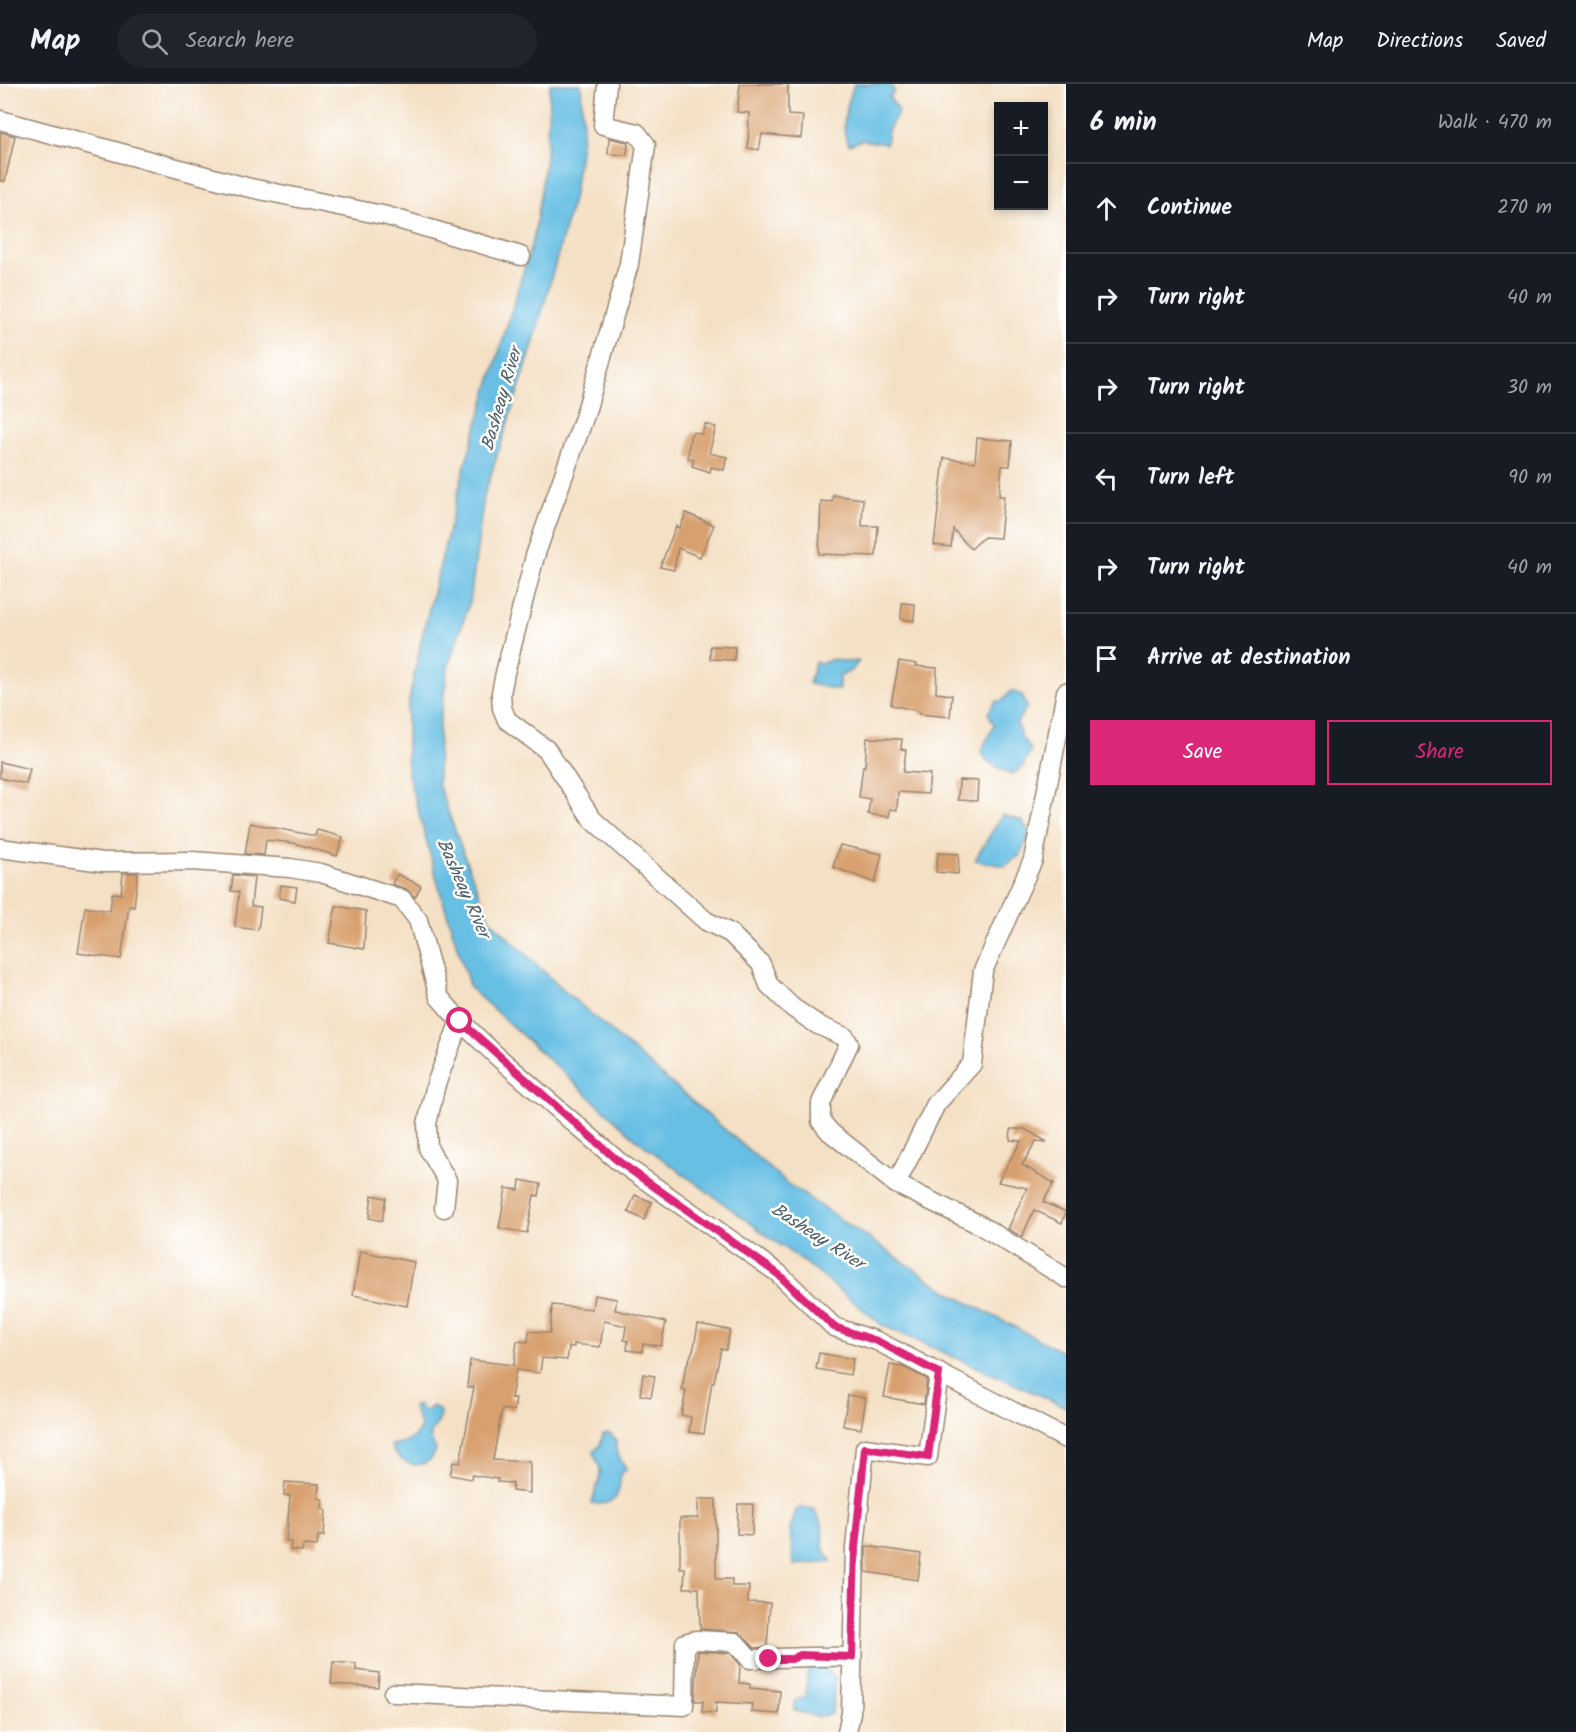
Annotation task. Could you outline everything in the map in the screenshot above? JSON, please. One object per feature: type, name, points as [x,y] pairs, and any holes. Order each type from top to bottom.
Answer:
[{"type":"street","points":[[607,84],[603,125],[637,133],[646,145],[629,264],[585,415],[535,556],[505,673],[501,693],[502,708],[507,720],[548,750],[592,819],[619,845],[706,921],[730,933],[761,964],[769,985],[794,1008],[818,1025],[844,1037],[849,1044],[827,1085],[821,1103],[821,1121],[830,1132],[896,1184],[980,1226],[1066,1278]]},
{"type":"street","points":[[0,120],[246,186],[387,216],[521,256]]},
{"type":"street","points":[[896,1184],[936,1104],[972,1064],[983,971],[1033,860],[1066,692]]},
{"type":"street","points":[[0,848],[103,862],[192,861],[290,867],[321,873],[402,899],[418,920],[439,997],[460,1021],[618,1161],[778,1274],[834,1327],[877,1341],[1066,1438]]},
{"type":"street","points":[[444,1208],[447,1180],[428,1148],[427,1124],[436,1084],[460,1021]]},
{"type":"street","points":[[847,1732],[851,1713],[855,1548],[865,1448],[928,1457],[939,1373]]},
{"type":"street","points":[[393,1693],[684,1706],[685,1643],[696,1640],[735,1642],[750,1659],[792,1659],[800,1655],[852,1657]]},
{"type":"water","name":"Basheay River","points":[[550,84],[581,84],[583,130],[573,199],[532,348],[484,496],[470,601],[448,667],[439,727],[438,784],[467,863],[490,920],[562,989],[788,1184],[950,1293],[1066,1354],[1066,1407],[882,1325],[813,1269],[638,1141],[470,988],[440,891],[407,770],[407,711],[421,641],[465,465],[534,236],[546,157]]},
{"type":"water","points":[[854,84],[891,84],[894,92],[889,97],[899,111],[888,131],[886,144],[862,140],[849,145],[844,123]]},
{"type":"water","points":[[833,659],[848,662],[859,661],[852,670],[839,677],[839,690],[809,684],[815,662],[823,663]]},
{"type":"water","points":[[1011,691],[1022,695],[1027,707],[1017,722],[1021,737],[1031,749],[1023,766],[1011,775],[988,762],[981,752],[994,725],[988,713],[996,701],[1002,701]]},
{"type":"water","points":[[1002,815],[1022,821],[1030,833],[1020,855],[1005,866],[975,860]]},
{"type":"water","points":[[418,1405],[425,1412],[433,1406],[440,1411],[439,1421],[431,1434],[431,1440],[436,1449],[432,1457],[427,1462],[413,1464],[399,1458],[391,1445],[409,1440],[418,1432],[421,1427],[413,1407]]},
{"type":"water","points":[[610,1433],[616,1440],[617,1453],[627,1470],[621,1472],[616,1498],[607,1503],[592,1503],[600,1473],[594,1451],[600,1445],[603,1434]]},
{"type":"water","points":[[803,1507],[814,1509],[822,1524],[823,1548],[832,1562],[794,1565],[790,1530],[796,1510]]},
{"type":"water","points":[[809,1660],[818,1662],[835,1677],[832,1714],[816,1717],[794,1710],[794,1701],[805,1697]]},
{"type":"building","points":[[740,84],[788,84],[788,115],[803,116],[801,138],[762,134],[759,150],[748,148],[749,113],[737,112]]},
{"type":"building","points":[[0,132],[15,136],[5,181],[0,181]]},
{"type":"building","points":[[609,138],[628,142],[627,155],[608,154]]},
{"type":"building","points":[[705,424],[716,427],[709,453],[727,457],[724,470],[711,467],[710,472],[692,466],[694,459],[688,458],[690,437],[693,432],[702,434]]},
{"type":"building","points":[[977,438],[1012,441],[1010,466],[1002,466],[999,496],[1004,496],[1000,538],[984,537],[971,549],[953,529],[951,547],[934,545],[944,458],[975,462]]},
{"type":"building","points":[[833,495],[863,499],[862,526],[878,526],[876,556],[819,554],[821,501],[832,502]]},
{"type":"building","points":[[686,513],[714,525],[700,557],[678,548],[674,570],[660,567],[676,526],[680,528]]},
{"type":"building","points":[[902,603],[915,604],[914,621],[901,619]]},
{"type":"building","points":[[710,646],[735,647],[734,660],[710,659]]},
{"type":"building","points":[[899,661],[917,664],[916,666],[937,668],[936,693],[952,695],[950,717],[919,714],[919,711],[891,705]]},
{"type":"building","points":[[867,738],[902,739],[901,749],[906,750],[903,772],[930,774],[928,794],[898,792],[897,810],[890,809],[889,817],[868,814],[870,799],[859,797]]},
{"type":"building","points":[[0,762],[30,769],[26,784],[0,778]]},
{"type":"building","points":[[959,780],[978,781],[977,801],[958,800]]},
{"type":"building","points":[[250,823],[315,836],[317,830],[343,837],[337,856],[294,843],[266,840],[264,855],[245,854]]},
{"type":"building","points":[[840,845],[882,854],[875,883],[833,867]]},
{"type":"building","points":[[938,853],[959,854],[958,874],[936,872]]},
{"type":"building","points":[[123,873],[138,873],[134,907],[129,906],[121,959],[78,953],[85,907],[110,911],[112,893],[121,894]]},
{"type":"building","points":[[397,874],[421,886],[415,897],[406,889],[392,884]]},
{"type":"building","points":[[233,875],[254,877],[251,906],[261,907],[258,930],[235,927],[239,892],[231,891]]},
{"type":"building","points":[[281,885],[297,887],[295,901],[279,898]]},
{"type":"building","points":[[336,906],[366,911],[364,949],[329,943]]},
{"type":"building","points":[[1011,1129],[1025,1129],[1047,1142],[1036,1141],[1022,1165],[1054,1183],[1043,1202],[1066,1212],[1062,1223],[1034,1210],[1022,1237],[1008,1229],[1027,1188],[998,1182],[1021,1141],[1010,1140]]},
{"type":"building","points":[[520,1180],[541,1184],[539,1196],[534,1195],[527,1233],[499,1228],[506,1188],[519,1190]]},
{"type":"building","points":[[372,1195],[386,1198],[382,1221],[369,1218]]},
{"type":"building","points":[[635,1195],[652,1202],[644,1220],[628,1212]]},
{"type":"building","points":[[360,1251],[414,1262],[407,1306],[353,1295]]},
{"type":"building","points":[[594,1295],[617,1299],[615,1310],[666,1322],[661,1346],[643,1344],[642,1352],[627,1350],[628,1341],[624,1340],[626,1326],[604,1321],[600,1347],[574,1344],[574,1347],[569,1347],[567,1360],[542,1358],[540,1373],[516,1370],[511,1398],[516,1399],[514,1411],[502,1409],[493,1460],[530,1462],[530,1493],[512,1491],[513,1483],[497,1482],[498,1479],[472,1475],[471,1479],[450,1475],[453,1462],[460,1463],[474,1387],[467,1387],[470,1360],[514,1365],[517,1341],[528,1342],[529,1331],[550,1333],[552,1305],[592,1309]]},
{"type":"building","points":[[698,1324],[730,1330],[726,1350],[721,1349],[714,1382],[712,1382],[704,1434],[689,1432],[691,1417],[681,1415],[686,1391],[682,1390],[685,1370],[694,1347]]},
{"type":"building","points":[[819,1353],[853,1359],[850,1375],[816,1369]]},
{"type":"building","points":[[890,1365],[903,1367],[927,1379],[924,1404],[884,1397]]},
{"type":"building","points":[[643,1374],[655,1376],[651,1397],[640,1395]]},
{"type":"building","points":[[848,1395],[866,1398],[861,1429],[843,1426]]},
{"type":"building","points":[[285,1482],[319,1484],[318,1498],[323,1499],[322,1509],[326,1510],[324,1536],[318,1536],[317,1546],[303,1545],[302,1551],[290,1550],[291,1542],[286,1541],[290,1496],[284,1495]]},
{"type":"building","points":[[698,1499],[716,1499],[716,1579],[732,1579],[732,1586],[749,1586],[748,1602],[770,1603],[767,1647],[755,1648],[739,1632],[700,1629],[699,1588],[684,1588],[685,1568],[680,1568],[680,1518],[698,1518]]},
{"type":"building","points":[[738,1504],[753,1504],[752,1535],[737,1534]]},
{"type":"building","points":[[866,1546],[921,1554],[918,1580],[866,1572]]},
{"type":"building","points":[[698,1651],[730,1653],[740,1664],[739,1683],[750,1684],[750,1688],[780,1691],[779,1714],[751,1712],[752,1704],[716,1702],[716,1713],[702,1712],[703,1701],[695,1701]]},
{"type":"building","points":[[333,1662],[356,1664],[356,1670],[379,1673],[378,1687],[331,1684]]},
{"type":"route","points":[[460,1021],[618,1161],[778,1274],[834,1327],[877,1341],[939,1373],[928,1457],[865,1448],[855,1548],[852,1657],[800,1655],[792,1659],[769,1659]]}]
